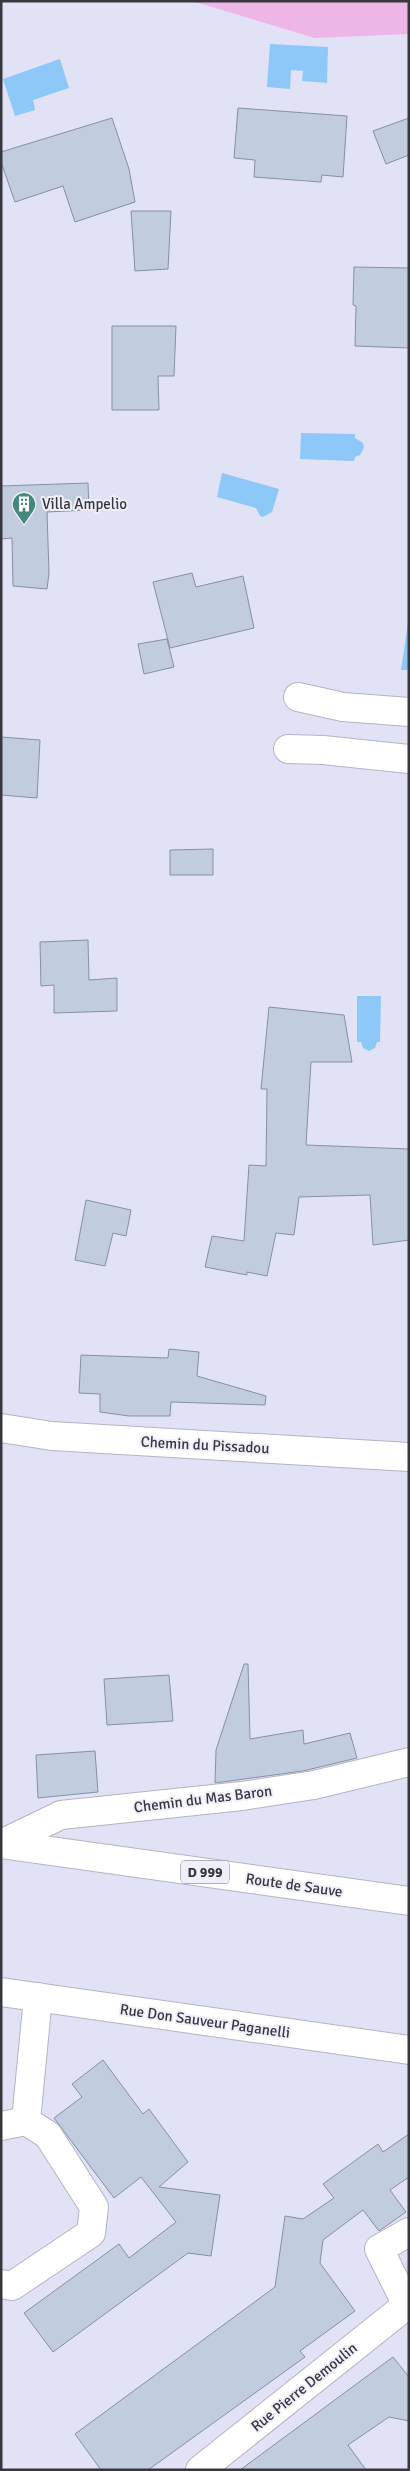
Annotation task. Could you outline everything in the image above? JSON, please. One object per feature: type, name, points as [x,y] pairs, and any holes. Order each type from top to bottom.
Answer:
[{"type":"street","points":[[298,697],[343,707],[409,712]]},
{"type":"street","points":[[288,750],[323,750],[409,759]]},
{"type":"street","name":"Chemin du Pissadou","points":[[1,1428],[52,1436],[409,1457]]},
{"type":"street","name":"Chemin du Mas Baron","points":[[1,1844],[61,1815],[242,1796],[314,1785],[409,1762]]},
{"type":"street","name":"Route de Sauve","points":[[1,1844],[409,1901]]},
{"type":"street","name":"Rue Don Sauveur Paganelli","points":[[1,1992],[409,2050]]},
{"type":"street","points":[[1,2284],[12,2286],[91,2233],[94,2207],[48,2135],[14,2124],[38,1997]]},
{"type":"street","name":"Rue Pierre Demoulin","points":[[200,2470],[408,2306],[379,2249],[409,2232]]},
{"type":"shaded area","points":[[192,1],[409,1],[409,34],[315,38]]},
{"type":"water","points":[[270,44],[328,47],[327,83],[302,81],[303,71],[291,70],[290,89],[267,87]]},
{"type":"water","points":[[60,59],[69,88],[33,100],[35,110],[15,116],[3,79]]},
{"type":"water","points":[[301,433],[355,434],[355,438],[363,443],[364,448],[360,455],[355,457],[354,461],[300,459]]},
{"type":"water","points":[[222,473],[279,489],[272,512],[263,517],[260,516],[256,508],[217,497]]},
{"type":"water","points":[[408,623],[409,670],[401,670]]},
{"type":"water","points":[[357,996],[381,996],[380,1042],[377,1042],[375,1048],[369,1051],[363,1048],[361,1042],[357,1042]]},
{"type":"building","points":[[238,108],[347,116],[343,177],[322,175],[321,182],[254,177],[255,160],[234,158]]},
{"type":"building","points":[[112,118],[129,169],[135,202],[75,222],[63,186],[15,202],[1,162],[1,152]]},
{"type":"building","points":[[409,118],[409,155],[386,164],[373,131]]},
{"type":"building","points":[[131,211],[171,211],[168,269],[135,271]]},
{"type":"building","points":[[354,267],[409,268],[409,348],[355,346],[356,306],[353,305]]},
{"type":"building","points":[[112,326],[176,326],[174,376],[158,376],[159,410],[112,410]]},
{"type":"building","name":"Villa Ampelio","points":[[88,483],[89,510],[47,512],[49,573],[47,589],[13,586],[12,538],[1,539],[1,486]]},
{"type":"building","points":[[192,573],[196,587],[243,576],[254,628],[170,648],[153,582]]},
{"type":"building","points":[[167,639],[174,667],[144,674],[138,644]]},
{"type":"building","points":[[1,737],[40,740],[37,798],[1,795]]},
{"type":"building","points":[[213,849],[213,875],[170,875],[170,850]]},
{"type":"building","points":[[88,940],[89,980],[117,978],[117,1011],[54,1013],[54,985],[41,986],[40,942]]},
{"type":"building","points":[[269,1007],[344,1015],[352,1062],[311,1062],[306,1145],[409,1149],[409,1240],[373,1245],[370,1195],[299,1197],[294,1235],[276,1233],[267,1276],[247,1272],[247,1275],[205,1267],[212,1236],[244,1241],[249,1165],[266,1166],[267,1089],[261,1089]]},
{"type":"building","points":[[86,1200],[131,1210],[126,1236],[113,1233],[105,1266],[75,1260]]},
{"type":"building","points":[[169,1349],[199,1352],[197,1376],[266,1396],[265,1405],[171,1402],[170,1416],[129,1416],[100,1412],[100,1394],[79,1393],[81,1355],[168,1358]]},
{"type":"building","points":[[244,1664],[248,1664],[250,1739],[303,1730],[304,1744],[350,1733],[357,1758],[303,1771],[215,1783],[216,1750]]},
{"type":"building","points":[[169,1675],[173,1721],[107,1725],[104,1679]]},
{"type":"building","points":[[95,1751],[98,1792],[38,1798],[36,1755]]},
{"type":"building","points":[[103,2060],[143,2114],[149,2109],[188,2162],[159,2187],[220,2195],[211,2256],[188,2253],[53,2352],[24,2313],[119,2244],[129,2258],[176,2222],[141,2177],[114,2198],[54,2118],[82,2097],[72,2084]]},
{"type":"building","points":[[409,2134],[409,2177],[390,2190],[406,2212],[379,2231],[363,2210],[323,2240],[320,2263],[355,2311],[300,2351],[305,2357],[148,2470],[101,2470],[75,2434],[275,2287],[285,2216],[303,2219],[334,2198],[323,2184],[378,2144],[383,2152]]},
{"type":"building","points":[[393,2357],[409,2377],[409,2421],[389,2417],[348,2445],[366,2470],[240,2470]]},
{"type":"place","name":"Villa Ampelio","points":[[24,525]]}]
